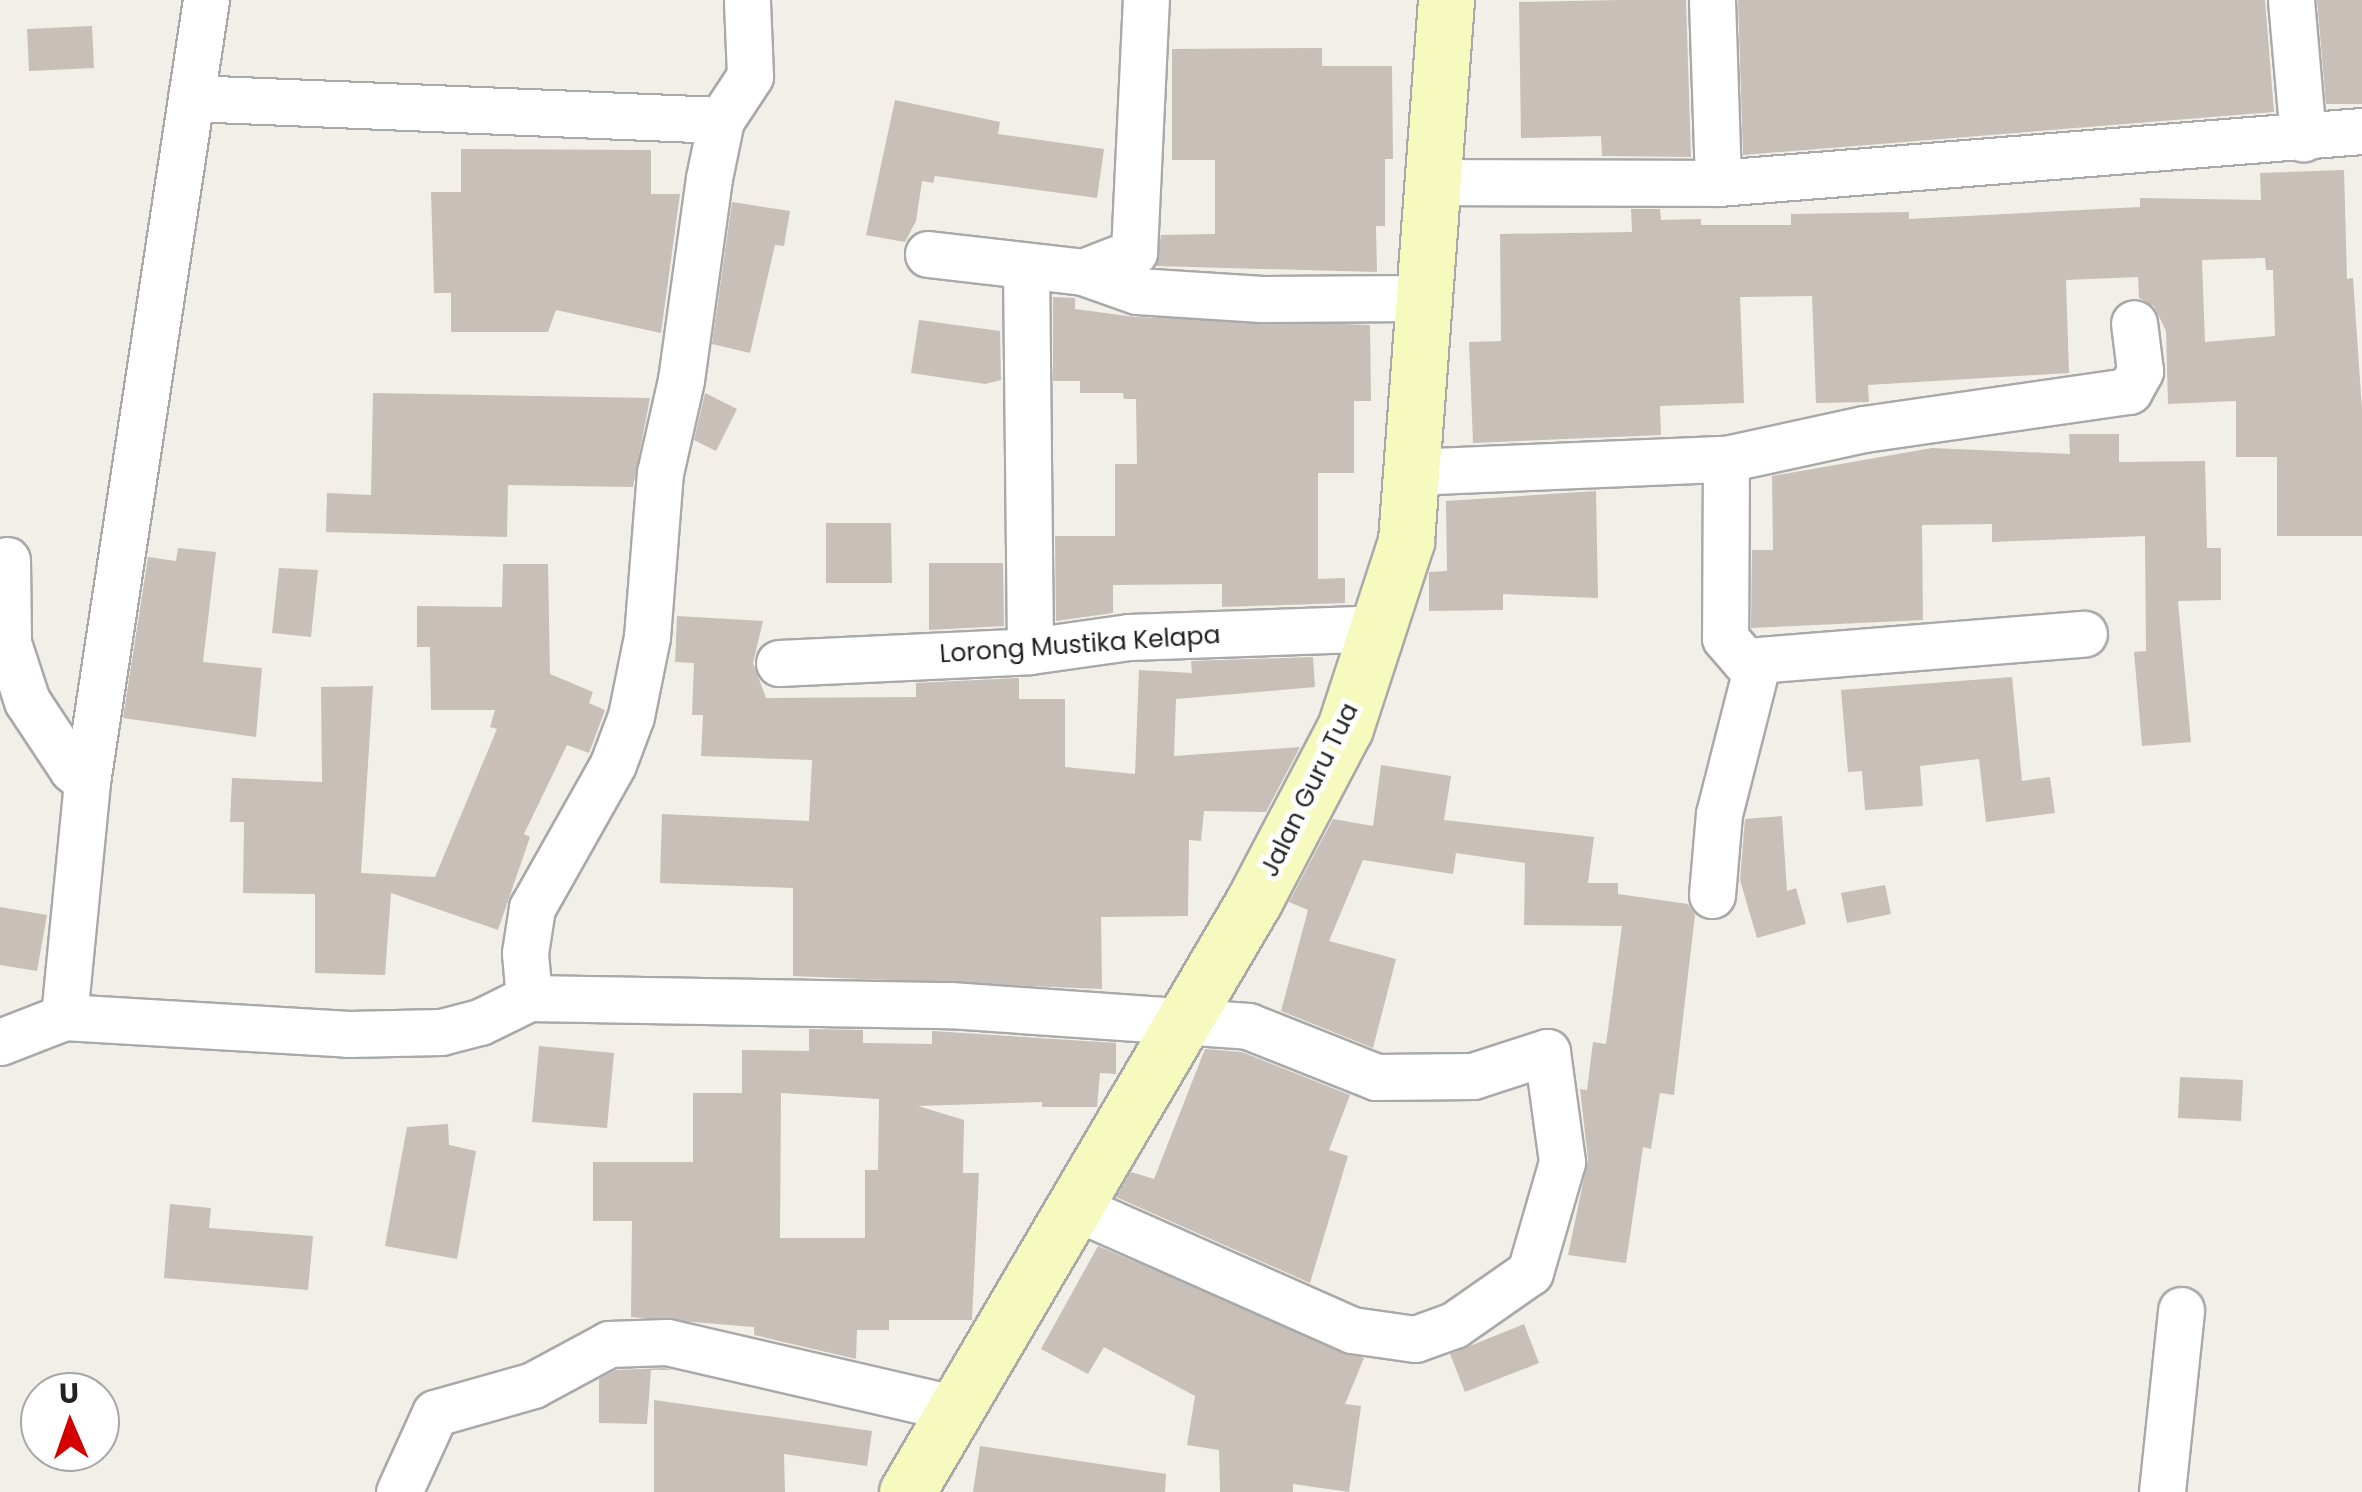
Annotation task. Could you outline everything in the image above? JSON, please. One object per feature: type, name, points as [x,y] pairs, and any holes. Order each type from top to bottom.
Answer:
[{"type":"main road","name":"Jalan Guru Tua","points":[[907,1492],[952,1408],[1184,1020],[1345,728],[1381,628],[1406,541],[1446,0]]},
{"type":"street","points":[[64,1016],[87,782],[206,0]]},
{"type":"street","points":[[529,998],[525,953],[532,908],[613,764],[631,716],[647,638],[660,474],[721,120],[750,76],[747,0]]},
{"type":"street","points":[[1083,272],[1134,252],[1146,0]]},
{"type":"street","points":[[1712,0],[1718,183]]},
{"type":"street","points":[[2291,0],[2303,138]]},
{"type":"street","points":[[191,98],[721,120]]},
{"type":"street","points":[[1433,182],[1718,183],[2303,138],[2361,139]]},
{"type":"street","points":[[928,254],[1083,272],[1137,291],[1262,300],[1424,298]]},
{"type":"street","points":[[1026,266],[1030,650]]},
{"type":"street","points":[[1410,472],[1726,460],[1864,430],[2128,391],[2140,372],[2134,323]]},
{"type":"street","points":[[1726,460],[1725,638],[1736,656],[1758,666],[2084,634]]},
{"type":"street","points":[[6,560],[8,643],[27,701],[72,769],[87,782]]},
{"type":"street","name":"Lorong Mustika Kelapa","points":[[778,663],[1030,650],[1129,637],[1381,628]]},
{"type":"street","points":[[1712,895],[1720,814],[1758,666]]},
{"type":"street","points":[[0,1042],[64,1016],[348,1034],[441,1032],[480,1022],[529,998],[950,1004],[1184,1020],[1248,1026],[1376,1077],[1473,1076],[1547,1052],[1562,1162],[1530,1272],[1488,1306],[1415,1339],[1352,1330],[1072,1206]]},
{"type":"street","points":[[2162,1492],[2182,1310]]},
{"type":"street","points":[[399,1492],[436,1413],[533,1385],[608,1344],[667,1342],[952,1408]]},
{"type":"building","points":[[1686,0],[1691,157],[1602,156],[1601,136],[1521,138],[1519,2]]},
{"type":"building","points":[[1738,0],[2265,0],[2274,112],[1743,155]]},
{"type":"building","points":[[2317,0],[2362,0],[2362,104],[2326,104]]},
{"type":"building","points":[[92,26],[94,68],[29,71],[27,29]]},
{"type":"building","points":[[1322,48],[1322,66],[1392,66],[1393,159],[1385,159],[1385,226],[1376,226],[1377,272],[1156,266],[1161,235],[1215,234],[1215,160],[1172,160],[1172,49]]},
{"type":"building","points":[[895,100],[1000,122],[998,134],[1104,149],[1097,198],[935,176],[933,183],[922,181],[916,221],[905,242],[866,235]]},
{"type":"building","points":[[461,149],[651,150],[651,194],[680,194],[661,333],[556,310],[548,332],[451,332],[451,293],[434,293],[431,192],[461,192]]},
{"type":"building","points":[[2344,170],[2347,279],[2353,278],[2362,409],[2362,536],[2277,536],[2277,457],[2236,457],[2236,401],[2168,404],[2166,331],[2154,306],[2139,298],[2138,277],[2066,280],[2069,373],[1868,385],[1869,402],[1816,403],[1812,296],[1740,297],[1744,403],[1660,406],[1661,435],[1473,443],[1469,342],[1501,341],[1500,234],[1632,232],[1631,209],[1660,209],[1661,220],[1701,219],[1701,225],[1791,225],[1791,214],[1909,212],[1909,219],[2140,207],[2140,198],[2261,200],[2260,173]],"holes":[[[2265,258],[2266,270],[2273,270],[2275,336],[2205,342],[2202,260]]]},
{"type":"building","points":[[732,202],[790,211],[784,246],[775,245],[750,353],[712,344]]},
{"type":"building","points":[[1053,297],[1075,298],[1075,309],[1135,317],[1370,325],[1371,401],[1354,401],[1354,473],[1318,473],[1318,579],[1345,578],[1345,603],[1222,607],[1222,584],[1113,585],[1113,613],[1056,621],[1055,536],[1115,536],[1115,464],[1137,464],[1136,399],[1124,399],[1123,393],[1080,393],[1080,381],[1053,381]]},
{"type":"building","points":[[919,320],[1000,331],[1001,380],[985,384],[911,373]]},
{"type":"building","points":[[373,393],[650,398],[633,487],[508,485],[507,537],[326,532],[327,493],[371,495]]},
{"type":"building","points":[[705,393],[737,409],[716,451],[694,440]]},
{"type":"building","points":[[2069,434],[2119,434],[2119,462],[2205,461],[2207,548],[2221,548],[2221,600],[2178,601],[2191,742],[2142,746],[2134,652],[2146,651],[2145,536],[1992,542],[1992,524],[1922,525],[1923,620],[1751,628],[1752,550],[1773,550],[1772,476],[1932,448],[2070,454]]},
{"type":"building","points":[[1596,491],[1598,598],[1503,594],[1503,610],[1429,611],[1429,572],[1447,571],[1446,501]]},
{"type":"building","points":[[826,523],[891,523],[892,583],[826,583]]},
{"type":"building","points":[[178,548],[216,552],[203,662],[262,668],[256,737],[123,718],[148,557],[176,561]]},
{"type":"building","points":[[929,563],[1003,563],[1004,626],[929,630]]},
{"type":"building","points":[[503,564],[548,564],[550,674],[593,692],[589,703],[605,710],[589,753],[567,745],[524,834],[530,837],[498,930],[391,893],[385,975],[315,973],[315,894],[243,893],[244,822],[230,822],[232,778],[322,782],[321,687],[373,686],[361,873],[435,877],[497,729],[490,727],[495,710],[431,710],[430,647],[417,647],[417,606],[502,607]]},
{"type":"building","points":[[279,568],[318,570],[311,637],[272,633]]},
{"type":"building","points":[[677,616],[763,621],[753,663],[766,698],[916,697],[916,683],[1019,678],[1019,699],[1065,699],[1065,767],[1135,774],[1139,670],[1192,673],[1191,661],[1313,657],[1315,687],[1176,699],[1174,756],[1300,747],[1266,812],[1204,811],[1201,841],[1189,840],[1188,916],[1101,917],[1102,989],[793,976],[793,888],[660,883],[662,814],[809,821],[812,760],[701,756],[703,715],[692,715],[694,663],[675,662]]},
{"type":"building","points":[[2012,677],[2022,781],[2050,777],[2055,813],[1986,822],[1979,759],[1920,766],[1923,806],[1865,810],[1862,771],[1848,772],[1841,690]]},
{"type":"building","points":[[1381,765],[1451,776],[1444,820],[1594,837],[1588,883],[1618,883],[1618,894],[1688,904],[1695,915],[1674,1095],[1660,1093],[1651,1149],[1643,1147],[1626,1263],[1568,1255],[1588,1159],[1580,1089],[1587,1090],[1593,1042],[1606,1044],[1622,926],[1524,925],[1525,863],[1456,853],[1453,874],[1363,860],[1329,941],[1396,959],[1373,1048],[1281,1011],[1308,910],[1289,902],[1333,819],[1373,826]]},
{"type":"building","points":[[1782,816],[1787,891],[1796,888],[1806,924],[1757,938],[1740,880],[1745,819]]},
{"type":"building","points":[[1885,885],[1891,914],[1847,923],[1841,893]]},
{"type":"building","points":[[0,907],[47,915],[37,971],[0,965]]},
{"type":"building","points":[[809,1029],[863,1030],[863,1043],[932,1044],[932,1031],[1116,1043],[1116,1074],[1100,1073],[1097,1107],[1042,1107],[1042,1102],[918,1106],[964,1120],[963,1173],[979,1173],[972,1320],[889,1320],[889,1330],[857,1330],[856,1359],[754,1335],[754,1327],[631,1317],[632,1221],[593,1221],[593,1162],[693,1162],[693,1093],[742,1093],[742,1050],[809,1051]],"holes":[[[781,1093],[879,1099],[878,1170],[865,1170],[865,1238],[780,1238]]]},
{"type":"building","points":[[539,1046],[614,1053],[607,1128],[532,1122]]},
{"type":"building","points":[[1205,1049],[1242,1052],[1350,1095],[1329,1150],[1348,1156],[1310,1283],[1116,1197],[1131,1172],[1154,1179]]},
{"type":"building","points":[[2180,1077],[2243,1080],[2241,1121],[2178,1118]]},
{"type":"building","points":[[448,1124],[449,1145],[476,1151],[457,1259],[385,1246],[407,1127]]},
{"type":"building","points":[[170,1204],[211,1208],[209,1228],[313,1236],[308,1290],[164,1278]]},
{"type":"building","points":[[1098,1246],[1364,1358],[1345,1404],[1361,1406],[1349,1492],[1293,1484],[1293,1492],[1220,1492],[1219,1450],[1187,1445],[1195,1396],[1104,1347],[1088,1374],[1041,1349]]},
{"type":"building","points":[[1524,1324],[1539,1363],[1465,1392],[1450,1354]]},
{"type":"building","points":[[664,1368],[672,1370],[651,1370],[647,1424],[599,1423],[599,1379],[616,1370]]},
{"type":"building","points":[[654,1400],[872,1431],[867,1466],[784,1454],[785,1492],[654,1492]]},
{"type":"building","points":[[980,1446],[1166,1474],[1165,1492],[973,1492]]}]
